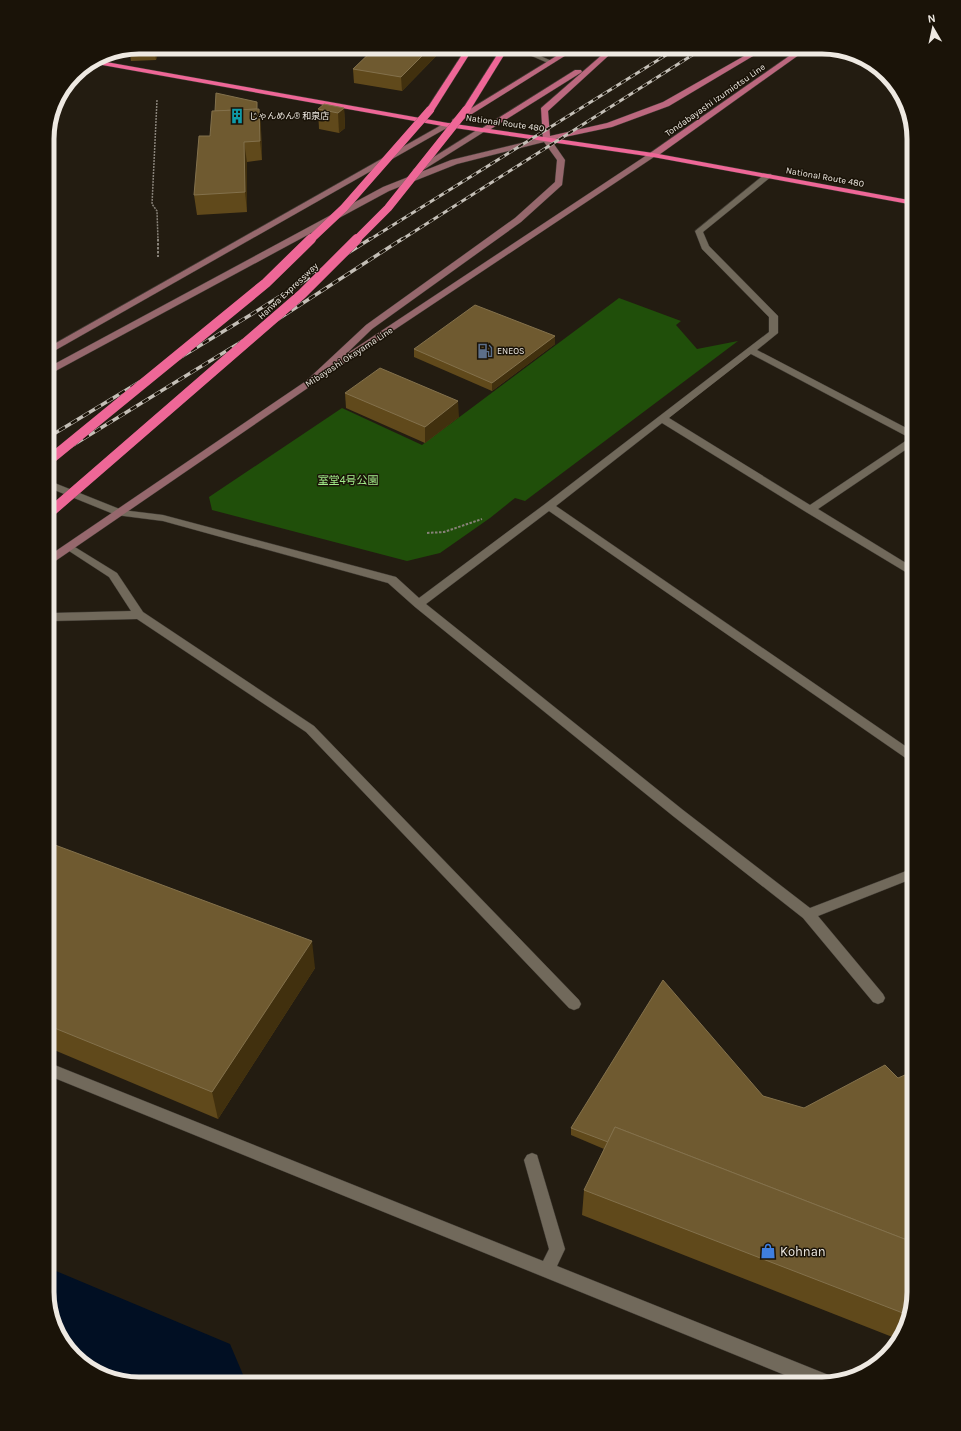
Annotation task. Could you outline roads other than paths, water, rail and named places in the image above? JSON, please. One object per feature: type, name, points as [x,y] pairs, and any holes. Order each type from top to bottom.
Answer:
[{"type":"highway","name":"Hanwa Expressway","points":[[54,456],[266,283],[344,208],[430,110],[466,54]]},
{"type":"highway","name":"Hanwa Expressway","points":[[54,508],[302,294],[388,208],[466,110],[502,54]]},
{"type":"highway","name":"National Route 480","points":[[101,63],[448,125],[653,155],[907,203]]},
{"type":"main road","points":[[54,348],[448,125],[564,54]]},
{"type":"main road","points":[[309,383],[370,328],[518,220],[559,183],[561,160],[546,139],[544,110],[607,54]]},
{"type":"main road","points":[[386,189],[454,162],[609,125],[666,104],[753,54]]},
{"type":"main road","name":"Tondabayashi Izumiotsu Line","points":[[653,155],[797,54]]},
{"type":"main road","points":[[54,368],[386,189],[602,58]]},
{"type":"main road","name":"Mibayashi Okayama Line","points":[[54,557],[309,383],[653,155]]},
{"type":"street","points":[[531,54],[550,62]]},
{"type":"street","points":[[419,604],[549,506],[773,333],[774,316],[705,247],[699,231],[768,176]]},
{"type":"street","points":[[750,350],[907,432]]},
{"type":"street","points":[[661,418],[907,569]]},
{"type":"street","points":[[810,510],[907,444]]},
{"type":"street","points":[[54,486],[120,513],[163,518],[392,580],[419,604],[678,813],[808,914],[878,998]]},
{"type":"street","points":[[549,506],[907,753]]},
{"type":"street","points":[[70,547],[113,575],[139,615],[310,730],[574,1004]]},
{"type":"street","points":[[54,617],[139,615]]},
{"type":"street","points":[[808,914],[907,876]]},
{"type":"street","points":[[54,1071],[811,1377]]},
{"type":"street","points":[[532,1160],[556,1249],[548,1270]]},
{"type":"waterway","points":[[62,1328],[174,1377]]},
{"type":"railway","points":[[369,240],[668,54]]},
{"type":"railway","points":[[401,240],[694,54]]},
{"type":"railway","points":[[54,434],[252,314],[370,239]]},
{"type":"railway","points":[[54,457],[272,323],[402,239]]},
{"type":"place","name":"じゃんめん® 和泉店","points":[[237,116]]},
{"type":"place","name":"ENEOS","points":[[485,351]]},
{"type":"place","name":"Kohnan","points":[[768,1251]]},
{"type":"park label","name":"室堂4号公園","points":[[348,480]]}]
